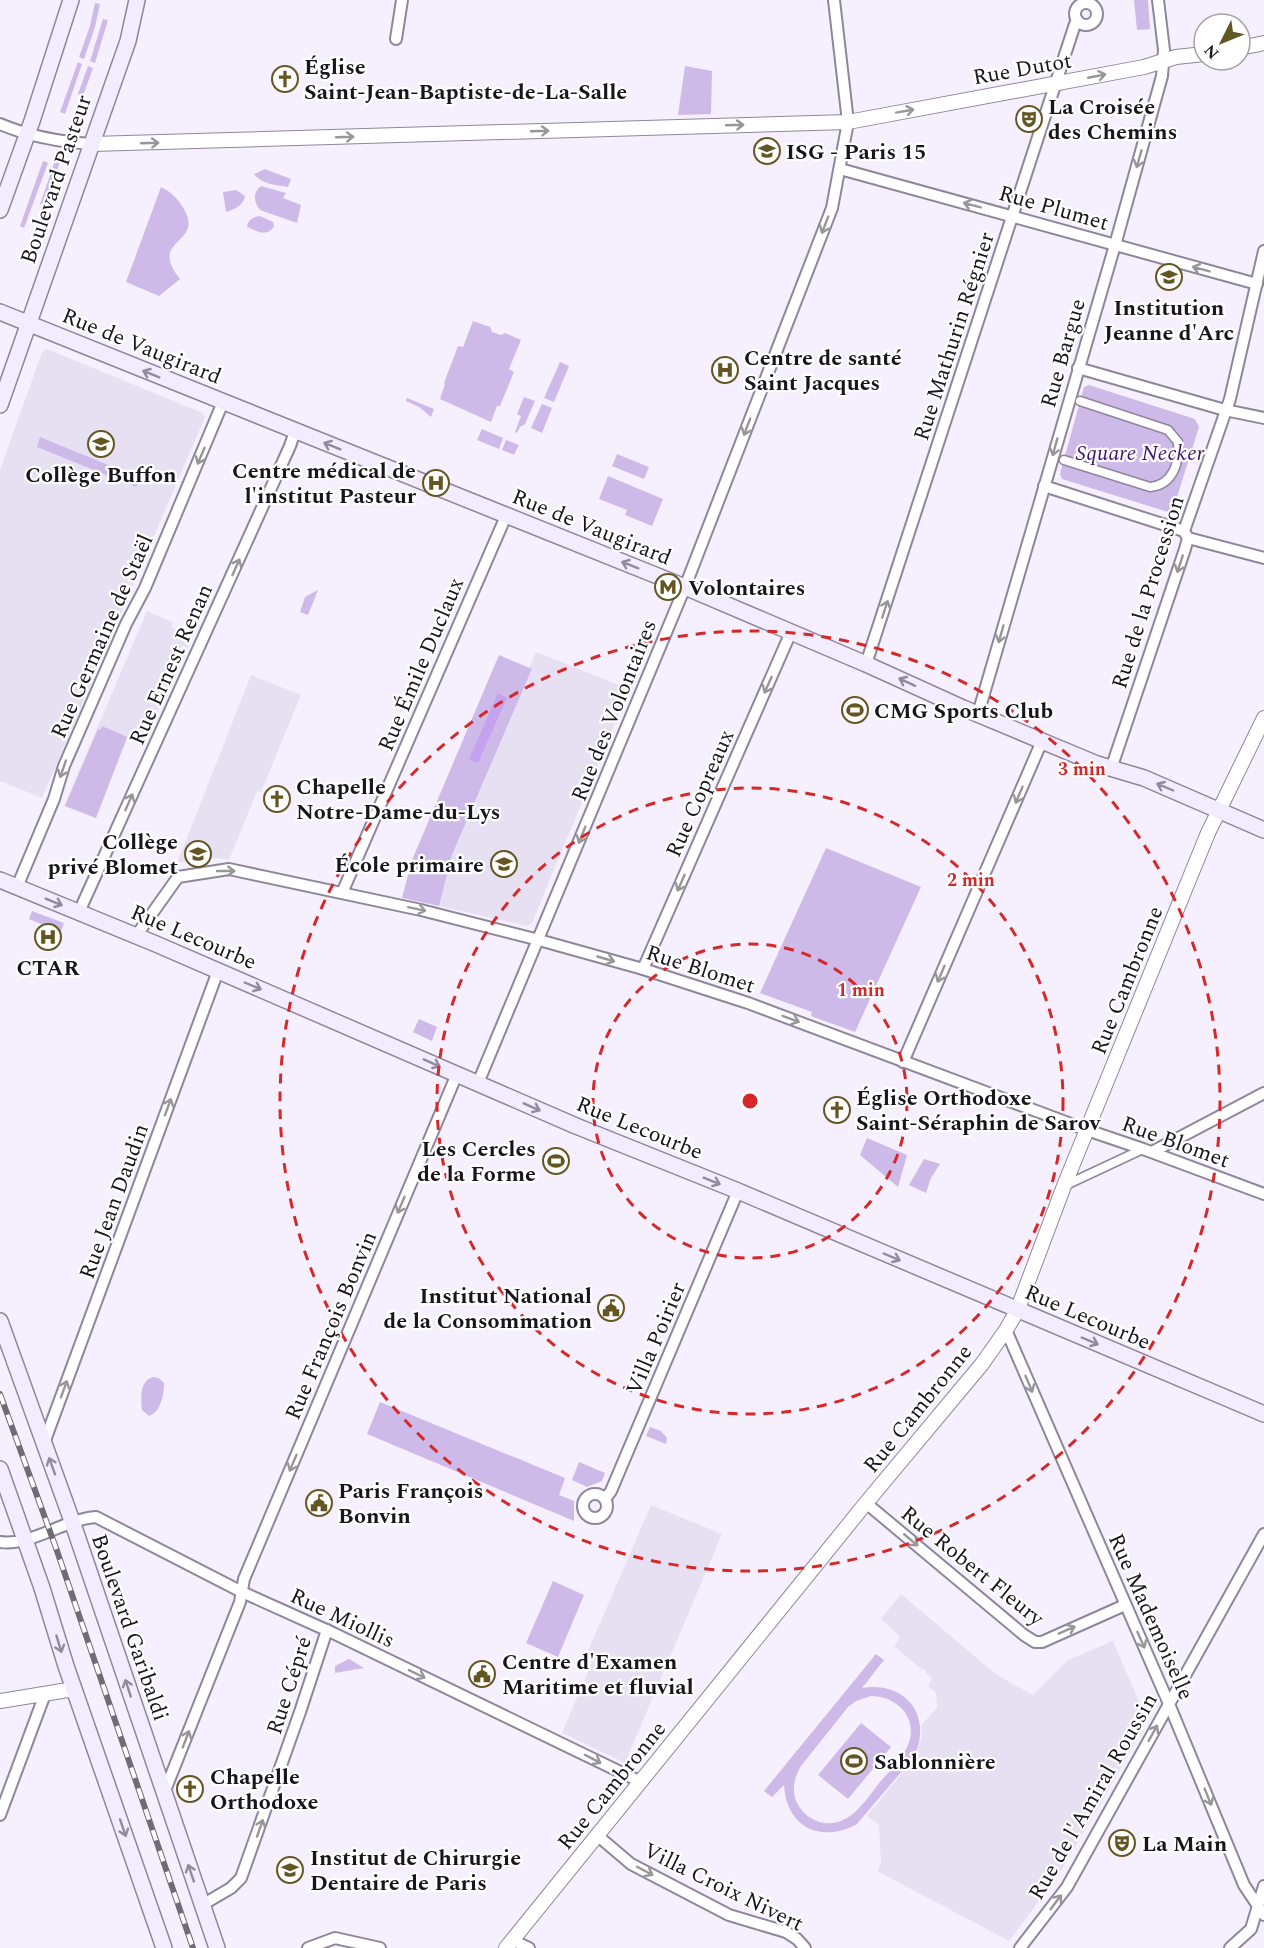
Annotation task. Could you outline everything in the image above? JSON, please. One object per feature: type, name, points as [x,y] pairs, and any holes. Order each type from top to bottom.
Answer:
[{"type":"main road","name":"Boulevard Pasteur","points":[[0,405],[128,41],[137,0]]},
{"type":"main road","name":"Boulevard Pasteur","points":[[0,210],[70,1]]},
{"type":"main road","name":"Rue de Vaugirard","points":[[0,312],[685,587],[1042,741],[1111,769],[1144,778],[1264,830]]},
{"type":"main road","name":"Rue Lecourbe","points":[[0,880],[218,971],[576,1126],[738,1191],[1264,1414]]},
{"type":"main road","name":"Boulevard Garibaldi","points":[[0,1321],[72,1521],[218,1948]]},
{"type":"main road","points":[[0,1470],[164,1948]]},
{"type":"street","points":[[396,39],[402,0]]},
{"type":"street","name":"Rue des Volontaires","points":[[478,1083],[685,587],[832,208],[848,122],[834,0]]},
{"type":"street","name":"Rue Bargue","points":[[978,714],[1115,245],[1164,61],[1158,0]]},
{"type":"street","name":"Rue Mathurin Régnier","points":[[866,664],[919,507],[1054,84],[1078,21]]},
{"type":"street","name":"Rue Dutot","points":[[92,144],[848,122],[1054,84],[1192,55]]},
{"type":"street","points":[[0,124],[27,134],[92,144]]},
{"type":"street","name":"Rue Plumet","points":[[840,169],[1257,284]]},
{"type":"street","name":"Rue de la Procession","points":[[1111,769],[1226,410],[1264,251]]},
{"type":"street","points":[[1078,368],[1226,410],[1264,418]]},
{"type":"street","points":[[1064,460],[1150,487],[1164,483],[1170,477],[1179,453],[1178,442],[1168,430],[1080,401]]},
{"type":"street","name":"Rue Germaine de Staël","points":[[17,887],[54,799],[64,766],[126,624],[146,588],[223,402]]},
{"type":"street","name":"Rue Ernest Renan","points":[[79,912],[281,468],[295,431]]},
{"type":"street","points":[[1176,464],[1187,467]]},
{"type":"street","points":[[1044,486],[1186,535],[1264,558]]},
{"type":"street","name":"Rue Émile Duclaux","points":[[342,893],[506,516]]},
{"type":"street","name":"Rue Copreaux","points":[[643,969],[791,632]]},
{"type":"street","name":"Rue Cambronne","points":[[509,1944],[866,1503],[982,1364],[1006,1330],[1017,1311],[1064,1186],[1219,810],[1264,718]]},
{"type":"street","points":[[903,1062],[1042,741]]},
{"type":"street","name":"Rue Blomet","points":[[136,936],[178,877],[229,869],[429,912],[643,969],[748,1003],[1264,1194]]},
{"type":"street","name":"Rue Jean Daudin","points":[[44,1443],[218,971]]},
{"type":"street","name":"Rue François Bonvin","points":[[164,1793],[240,1602],[244,1579],[457,1074]]},
{"type":"street","points":[[1064,1186],[1148,1150],[1264,1093]]},
{"type":"street","name":"Villa Poirier","points":[[605,1499],[611,1491],[738,1191]]},
{"type":"street","name":"Rue Mademoiselle","points":[[1006,1330],[1169,1704],[1244,1885],[1261,1911]]},
{"type":"street","name":"Rue Robert Fleury","points":[[866,1503],[1035,1642],[1042,1642],[1125,1605]]},
{"type":"street","name":"Rue Miollis","points":[[0,1542],[9,1543],[25,1539],[72,1521],[96,1517],[242,1592],[327,1630],[641,1782]]},
{"type":"street","name":"Rue de l'Amiral Roussin","points":[[1020,1948],[1067,1887],[1263,1539]]},
{"type":"street","name":"Rue Cépré","points":[[202,1905],[231,1888],[241,1878],[327,1630]]},
{"type":"street","points":[[0,1701],[74,1689]]},
{"type":"street","points":[[0,1815],[45,1694]]},
{"type":"street","name":"Villa Croix Nivert","points":[[598,1836],[631,1864],[729,1915],[786,1932],[805,1948]]},
{"type":"street","points":[[1230,1948],[1251,1929],[1261,1911],[1264,1886]]},
{"type":"street","points":[[308,1948],[335,1938],[380,1948]]},
{"type":"street","points":[[509,1944],[529,1948]]},
{"type":"shaded area","points":[[47,349],[203,413],[205,417],[42,798],[0,781],[0,470],[42,352]]},
{"type":"shaded area","points":[[147,611],[173,622],[171,627],[193,637],[146,738],[130,732],[96,818],[64,806]]},
{"type":"shaded area","points":[[536,652],[629,689],[532,923],[527,926],[439,906],[452,855],[532,670],[529,668]]},
{"type":"shaded area","points":[[251,675],[301,695],[261,792],[257,791],[229,860],[218,858],[177,863]]},
{"type":"shaded area","points":[[498,693],[507,698],[478,763],[469,759]]},
{"type":"shaded area","points":[[651,1505],[722,1534],[625,1763],[562,1733],[592,1662],[585,1658]]},
{"type":"shaded area","points":[[901,1594],[997,1675],[1033,1695],[1068,1660],[1113,1641],[1144,1713],[1143,1729],[1100,1805],[1057,1877],[1009,1941],[877,1871],[881,1864],[879,1825],[867,1816],[914,1758],[922,1738],[921,1726],[937,1707],[936,1693],[928,1686],[932,1678],[926,1670],[921,1669],[894,1646],[900,1637],[881,1619]]},
{"type":"green space","points":[[1134,0],[1148,0],[1150,29],[1137,30]]},
{"type":"green space","points":[[95,3],[100,4],[84,59],[79,57]]},
{"type":"green space","points":[[103,19],[108,20],[95,63],[90,61]]},
{"type":"green space","points":[[78,62],[82,64],[65,114],[60,112]]},
{"type":"green space","points":[[88,66],[93,68],[83,96],[78,94]]},
{"type":"green space","points":[[685,66],[712,71],[711,114],[678,115]]},
{"type":"green space","points":[[57,155],[62,156],[45,205],[40,204]]},
{"type":"green space","points":[[43,161],[48,163],[24,228],[20,226]]},
{"type":"green space","points":[[265,169],[291,179],[288,187],[265,182],[254,174]]},
{"type":"green space","points":[[261,186],[286,193],[283,198],[301,205],[297,223],[260,210],[255,198]]},
{"type":"green space","points":[[161,187],[173,195],[182,206],[188,219],[188,228],[170,255],[171,265],[180,279],[159,296],[126,282]]},
{"type":"green space","points":[[236,190],[245,196],[243,202],[233,210],[226,212],[223,192]]},
{"type":"green space","points":[[260,216],[273,222],[274,226],[268,232],[247,227],[251,219]]},
{"type":"green space","points":[[473,321],[490,327],[492,332],[501,335],[505,333],[521,340],[509,369],[514,372],[491,422],[440,399],[458,346],[463,347]]},
{"type":"green space","points":[[560,362],[569,366],[554,402],[544,398]]},
{"type":"green space","name":"Square Necker","points":[[1089,385],[1195,419],[1199,427],[1173,510],[1168,512],[1062,479],[1060,474],[1084,387]]},
{"type":"green space","points":[[524,397],[535,401],[525,424],[517,433],[515,432],[521,416],[517,414]]},
{"type":"green space","points":[[407,398],[434,409],[431,417],[419,407],[406,401]]},
{"type":"green space","points":[[542,404],[552,408],[542,433],[531,428]]},
{"type":"green space","points":[[482,429],[503,438],[499,449],[477,440]]},
{"type":"green space","points":[[40,437],[140,478],[136,487],[37,447]]},
{"type":"green space","points":[[506,440],[519,445],[514,455],[502,450]]},
{"type":"green space","points":[[617,454],[649,467],[644,479],[612,466]]},
{"type":"green space","points":[[608,476],[663,499],[652,526],[625,515],[627,510],[599,499]]},
{"type":"green space","points":[[318,590],[308,615],[300,612],[305,597]]},
{"type":"green space","points":[[499,655],[532,669],[452,855],[439,906],[402,898],[412,860]]},
{"type":"green space","points":[[102,726],[127,737],[96,818],[65,806],[98,729],[100,730]]},
{"type":"green space","points":[[826,848],[921,887],[855,1032],[811,1016],[812,1012],[760,993]]},
{"type":"green space","points":[[32,911],[64,923],[61,932],[29,919]]},
{"type":"green space","points":[[419,1019],[437,1027],[432,1041],[413,1032]]},
{"type":"green space","points":[[867,1138],[907,1155],[898,1187],[860,1155]]},
{"type":"green space","points":[[924,1159],[940,1164],[931,1178],[926,1193],[909,1185]]},
{"type":"green space","points":[[153,1377],[159,1378],[164,1383],[164,1387],[159,1407],[149,1416],[142,1410],[141,1395],[145,1382]]},
{"type":"green space","points":[[380,1402],[565,1478],[559,1495],[574,1501],[574,1521],[367,1434]]},
{"type":"green space","points":[[650,1427],[661,1431],[667,1438],[666,1444],[646,1436]]},
{"type":"green space","points":[[579,1462],[605,1473],[602,1481],[587,1487],[572,1480]]},
{"type":"green space","points":[[553,1581],[584,1595],[558,1657],[526,1643]]},
{"type":"green space","points":[[876,1654],[884,1660],[862,1688],[878,1687],[891,1690],[912,1704],[920,1728],[919,1742],[914,1757],[857,1824],[844,1830],[819,1832],[798,1821],[791,1812],[786,1800],[784,1785],[772,1797],[764,1791]],"holes":[[[871,1696],[881,1697],[897,1704],[908,1718],[911,1726],[908,1745],[896,1765],[855,1812],[839,1822],[819,1822],[811,1818],[801,1809],[794,1793],[796,1777],[801,1766],[848,1707],[856,1701]]]},
{"type":"green space","points":[[349,1659],[364,1668],[335,1673],[335,1666]]},
{"type":"green space","name":"Sablonnière","points":[[861,1723],[891,1747],[848,1799],[818,1775]]},
{"type":"railway","points":[[0,1394],[56,1548],[193,1948]]},
{"type":"place","name":"Église Saint-Jean-Baptiste-de-La-Salle","points":[[285,79]]},
{"type":"place","name":"La Croisée des Chemins","points":[[1029,119]]},
{"type":"place","name":"ISG - Paris 15","points":[[767,151]]},
{"type":"place","name":"Institution Jeanne d'Arc","points":[[1169,277]]},
{"type":"place","name":"Centre de santé Saint Jacques","points":[[725,370]]},
{"type":"place","name":"Collège Buffon","points":[[101,444]]},
{"type":"place","name":"Centre médical de l'institut Pasteur","points":[[436,483]]},
{"type":"place","name":"Volontaires","points":[[668,587]]},
{"type":"place","name":"CMG Sports Club","points":[[855,710]]},
{"type":"place","name":"Chapelle Notre-Dame-du-Lys","points":[[277,799]]},
{"type":"place","name":"Collège privé Blomet","points":[[198,854]]},
{"type":"place","name":"École primaire","points":[[504,864]]},
{"type":"place","name":"CTAR","points":[[48,937]]},
{"type":"place","name":"Église Orthodoxe Saint-Séraphin de Sarov","points":[[837,1110]]},
{"type":"place","name":"Les Cercles de la Forme","points":[[556,1161]]},
{"type":"place","name":"Institut National de la Consommation","points":[[611,1308]]},
{"type":"place","name":"Paris François Bonvin","points":[[319,1503]]},
{"type":"place","name":"Centre d'Examen Maritime et fluvial","points":[[482,1674]]},
{"type":"place","name":"Sablonnière","points":[[854,1761]]},
{"type":"place","name":"Chapelle Orthodoxe","points":[[190,1789]]},
{"type":"place","name":"La Main","points":[[1122,1843]]},
{"type":"place","name":"Institut de Chirurgie Dentaire de Paris","points":[[290,1870]]}]
